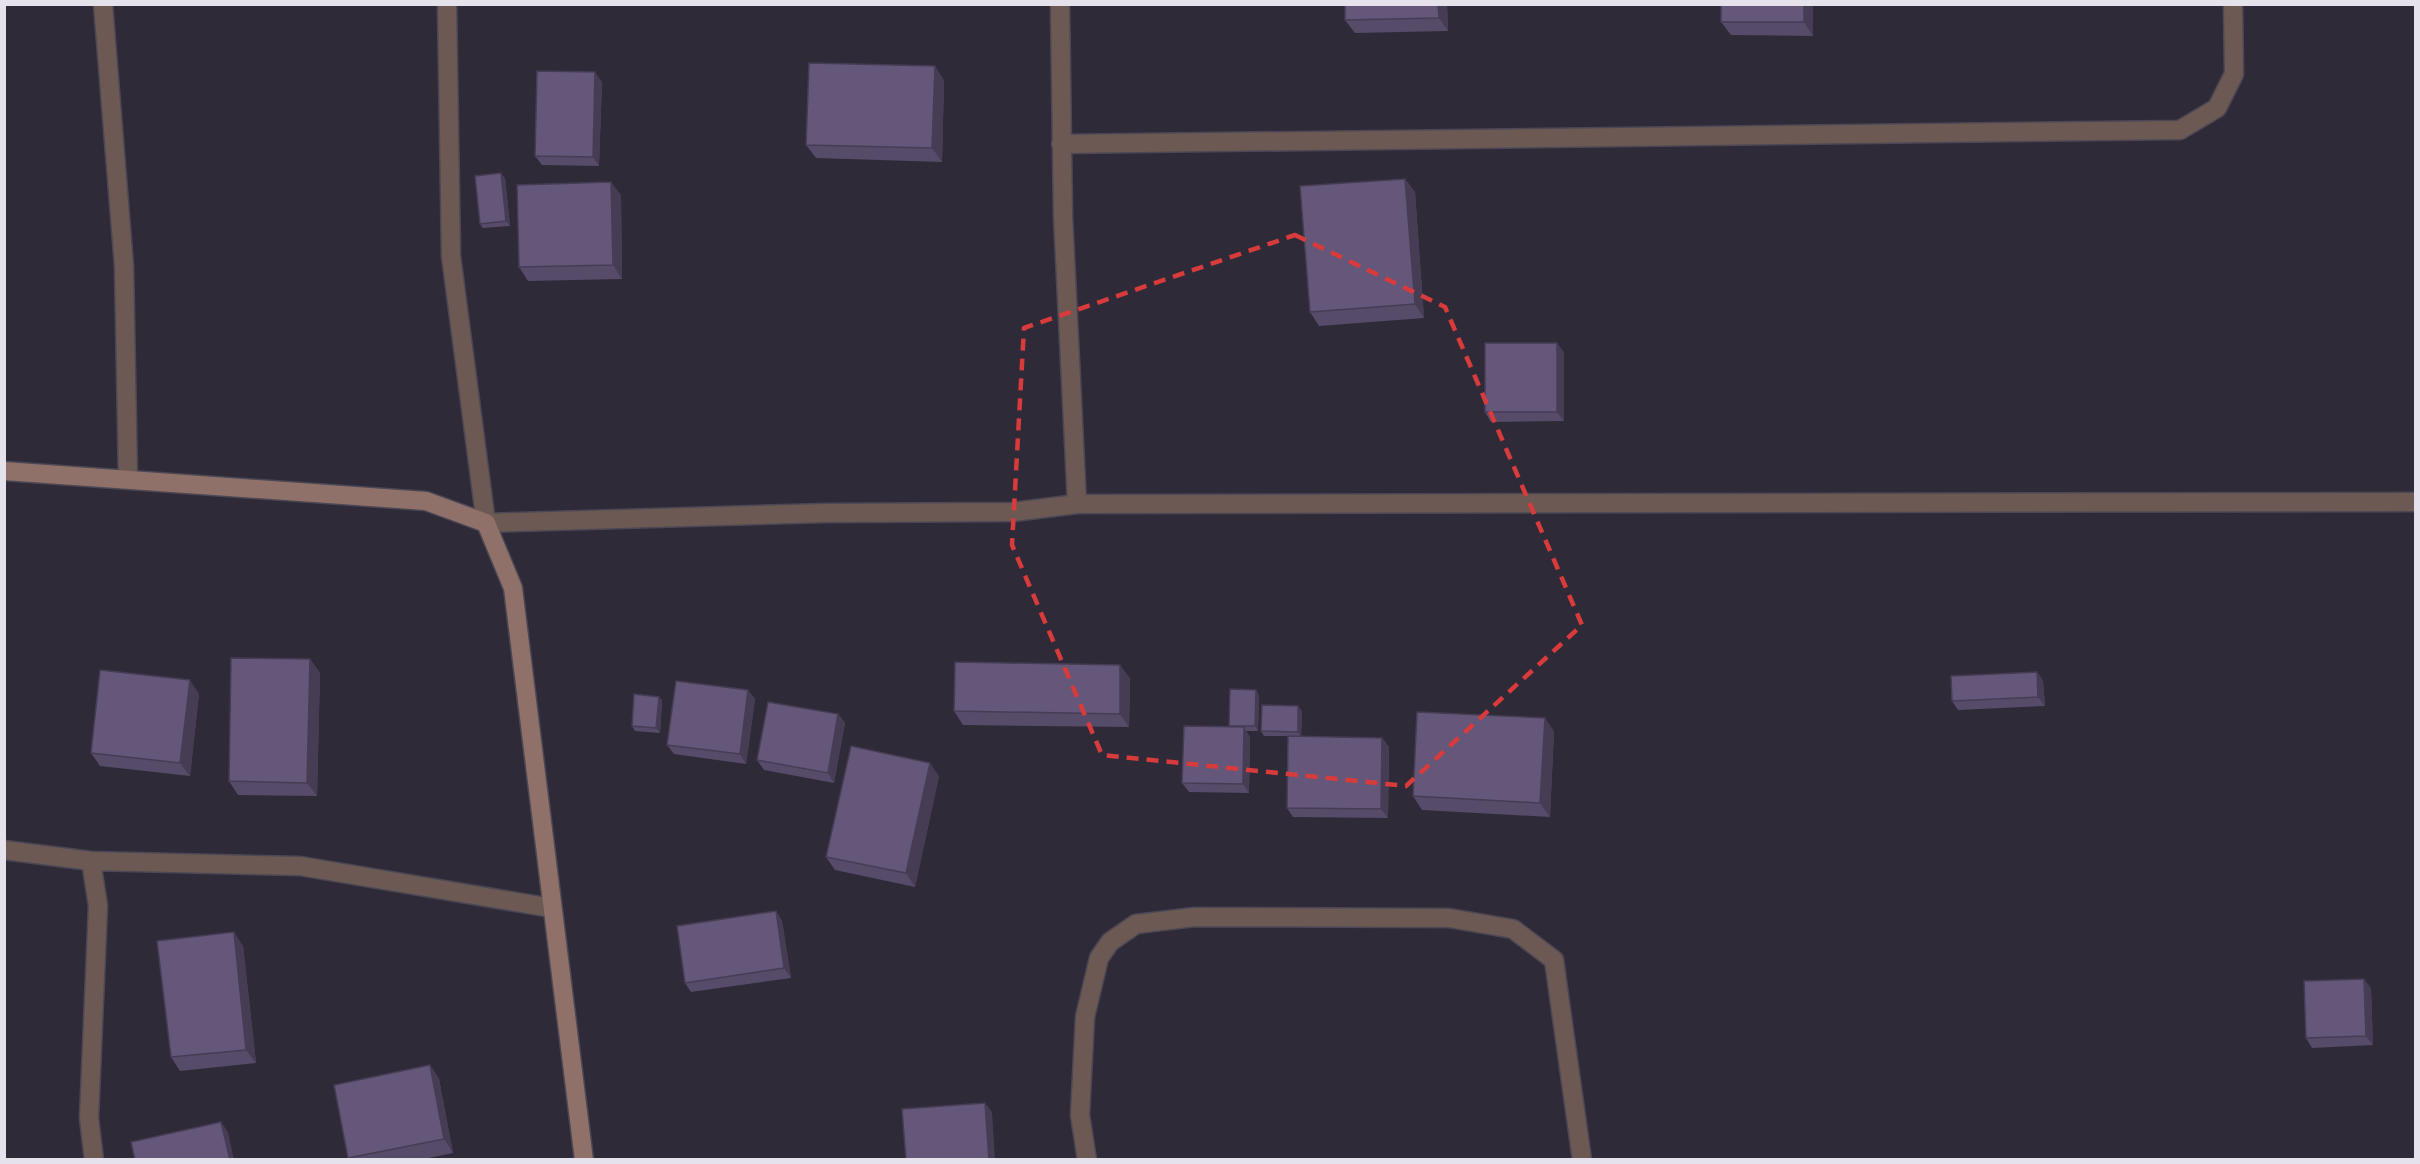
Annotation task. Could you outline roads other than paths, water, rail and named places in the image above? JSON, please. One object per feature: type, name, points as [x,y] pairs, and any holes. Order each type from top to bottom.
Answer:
[{"type":"street","points":[[103,4],[124,266],[128,480]]},
{"type":"street","points":[[447,4],[451,256],[486,523],[513,588],[584,1160]]},
{"type":"street","points":[[1060,4],[1061,144],[1077,504]]},
{"type":"street","points":[[1061,144],[2180,130],[2217,108],[2234,74],[2233,4]]},
{"type":"street","points":[[4,471],[426,501],[486,523],[825,513],[1013,512],[1077,504],[2415,502]]},
{"type":"street","points":[[4,850],[91,861],[300,867],[552,908]]},
{"type":"street","points":[[91,861],[98,906],[89,1118],[94,1160]]},
{"type":"street","points":[[1087,1160],[1080,1114],[1085,1017],[1099,958],[1110,942],[1136,924],[1195,917],[1449,918],[1513,929],[1554,960],[1582,1160]]}]
